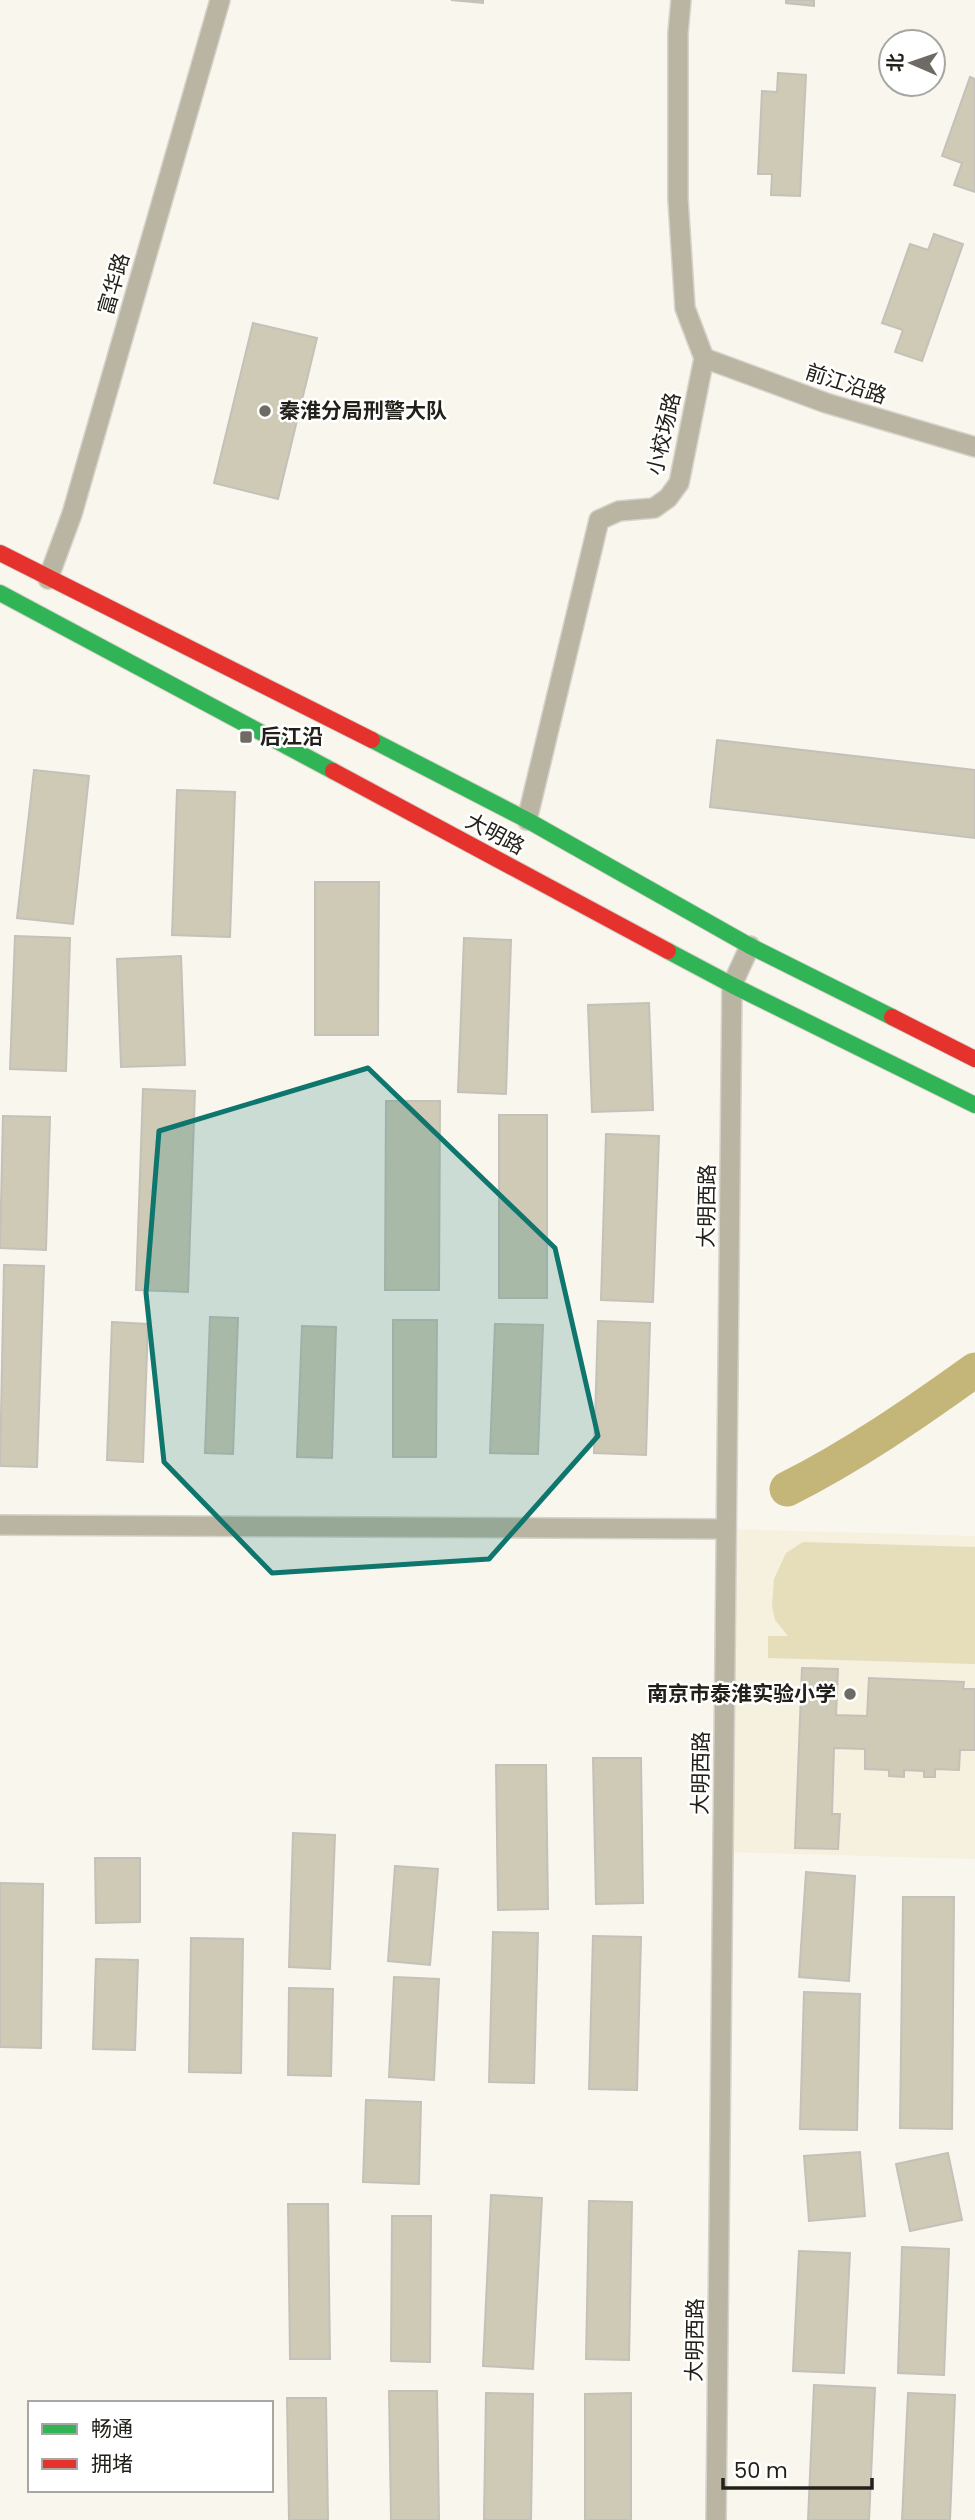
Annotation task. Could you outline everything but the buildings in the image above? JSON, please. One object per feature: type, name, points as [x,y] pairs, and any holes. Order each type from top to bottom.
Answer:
[{"type":"main road","points":[[0,553],[434,771],[527,820],[750,946],[975,1059]]},
{"type":"main road","name":"大明路","points":[[0,593],[732,985],[975,1105]]},
{"type":"street","name":"富华路","points":[[48,579],[72,514],[220,0]]},
{"type":"street","points":[[681,0],[678,33],[678,198],[685,308],[704,358]]},
{"type":"street","name":"前江沿路","points":[[704,358],[825,403],[975,447]]},
{"type":"street","name":"小校场路","points":[[527,820],[599,520],[619,511],[654,508],[668,498],[679,483],[704,358]]},
{"type":"street","name":"大明西路","points":[[716,2520],[732,985],[750,946]]},
{"type":"street","points":[[0,1525],[726,1529]]},
{"type":"highlighted area","points":[[368,1068],[555,1248],[598,1436],[489,1559],[272,1573],[164,1462],[146,1293],[159,1131]]},
{"type":"shaded area","name":"南京市泰淮实验小学","points":[[726,1529],[975,1536],[975,1859],[723,1852]]},
{"type":"shaded area","points":[[803,1542],[975,1547],[975,1664],[768,1658],[768,1636],[788,1636],[775,1620],[772,1606],[774,1579],[786,1553]]},
{"type":"waterway","points":[[787,1489],[860,1448],[975,1370]]},
{"type":"traffic: fast","points":[[0,593],[333,771]]},
{"type":"traffic: fast","points":[[372,740],[527,820],[750,946],[892,1017]]},
{"type":"traffic: fast","points":[[668,951],[975,1105]]},
{"type":"traffic: jam","points":[[0,553],[372,740]]},
{"type":"traffic: jam","points":[[333,771],[668,951]]},
{"type":"traffic: jam","points":[[892,1017],[975,1059]]},
{"type":"place","name":"秦淮分局刑警大队","points":[[265,411]]},
{"type":"place","name":"后江沿","points":[[246,737]]},
{"type":"place","name":"南京市泰淮实验小学","points":[[850,1694]]}]
